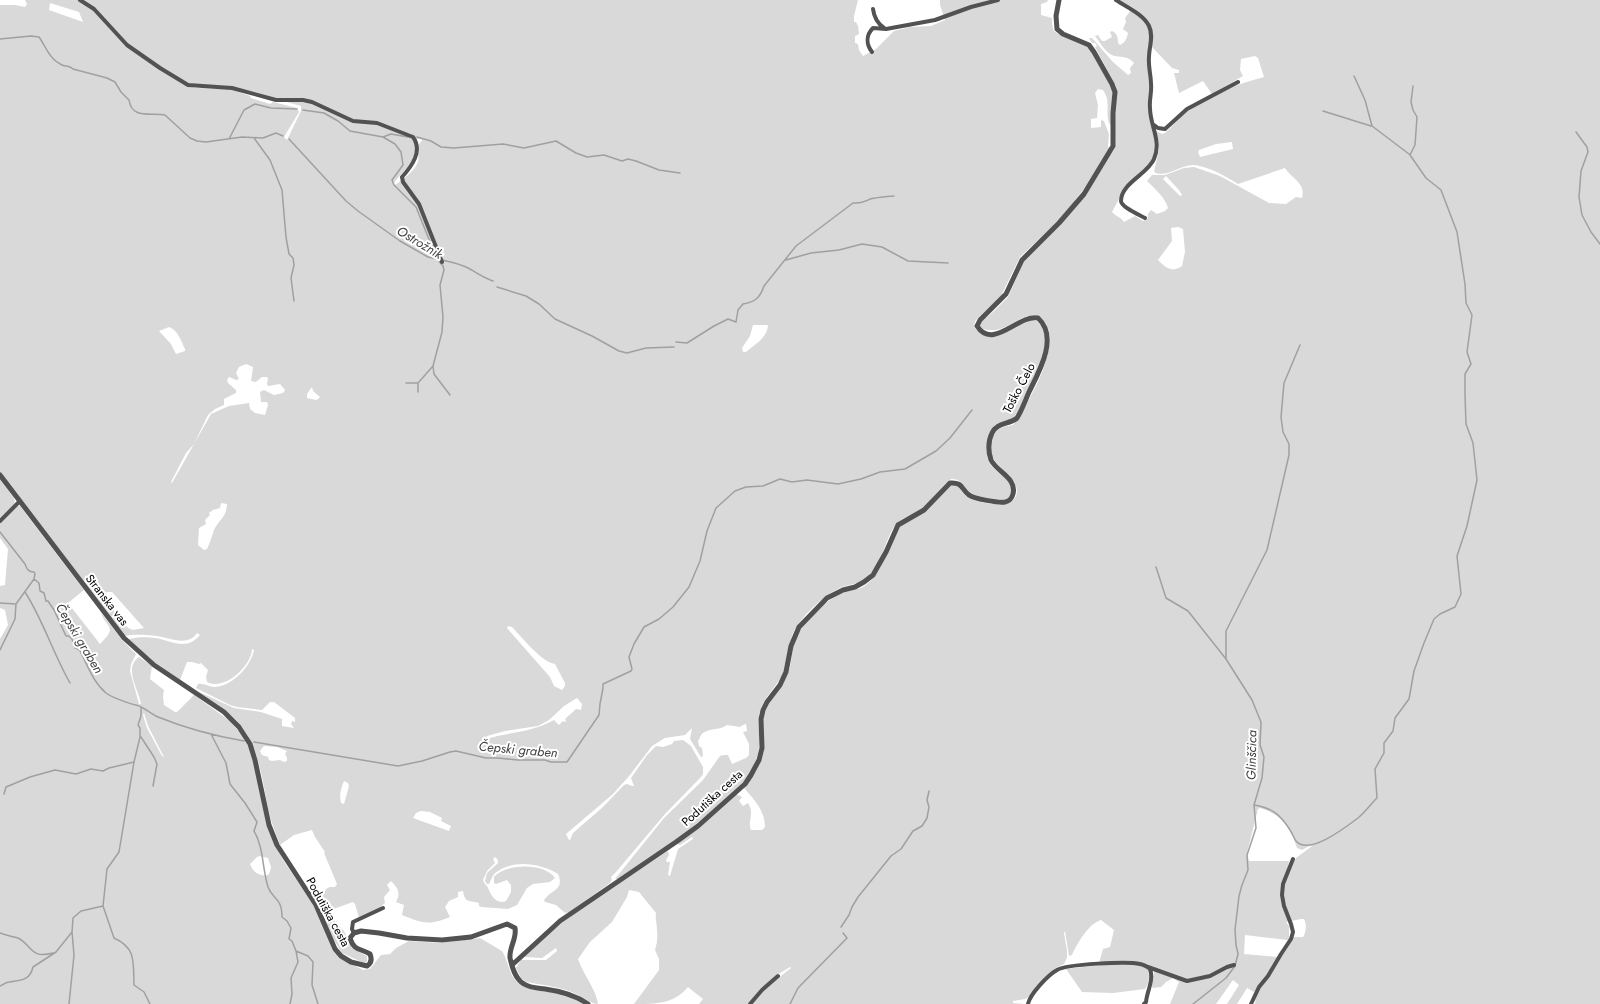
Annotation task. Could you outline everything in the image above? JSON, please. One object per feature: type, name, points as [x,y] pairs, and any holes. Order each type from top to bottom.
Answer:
[{"type":"street","points":[[80,0],[94,9],[128,45],[160,68],[188,85],[232,88],[276,100],[294,99],[312,102],[353,121],[377,123],[413,137],[417,145],[415,159],[413,165],[402,177],[402,182],[419,204],[442,262]]},
{"type":"street","points":[[872,52],[867,42],[870,32],[875,27],[886,29],[935,20],[971,7],[998,0]]},
{"type":"street","name":"Toško Čelo","points":[[864,582],[877,568],[898,525],[924,510],[950,483],[956,482],[960,484],[970,496],[977,498],[1005,502],[1011,500],[1013,496],[1014,488],[1011,481],[996,467],[992,460],[989,442],[996,428],[1017,418],[1044,364],[1046,327],[1038,318],[1034,317],[1022,320],[1004,332],[991,334],[983,332],[977,326],[980,320],[1006,294],[1025,256],[1058,224],[1084,194],[1113,146],[1112,122],[1115,97],[1114,89],[1089,45],[1063,34],[1057,29],[1055,22],[1059,0]]},
{"type":"street","points":[[1116,0],[1139,14],[1150,28],[1151,36],[1148,58],[1152,85],[1150,109],[1158,144],[1155,158],[1148,168],[1129,184],[1122,195],[1121,201],[1122,205],[1126,208],[1145,218]]},
{"type":"street","points":[[874,9],[877,22],[886,29]]},
{"type":"street","points":[[1153,125],[1158,128],[1165,129],[1191,107],[1238,82]]},
{"type":"street","name":"Stranska vas","points":[[0,475],[124,638],[154,665],[224,712]]},
{"type":"street","points":[[0,521],[20,501]]},
{"type":"street","name":"Podutiška cesta","points":[[224,712],[239,727],[250,744],[270,825],[277,845],[316,905],[335,949],[341,956],[350,962],[367,966],[370,964],[370,954],[357,949],[352,945],[350,938],[354,933],[361,931],[407,938],[442,940],[471,937],[507,924],[515,928],[516,934],[510,956],[512,965],[560,921],[698,826],[745,784],[759,760],[762,748],[762,710],[780,685],[786,672],[795,634],[827,598],[864,582]]},
{"type":"street","points":[[1251,1004],[1259,986],[1268,976],[1291,939],[1293,932],[1284,906],[1282,895],[1283,884],[1293,859]]},
{"type":"street","points":[[354,933],[352,929],[353,922],[383,908]]},
{"type":"street","points":[[1028,1004],[1034,992],[1053,973],[1064,967],[1138,963],[1187,981],[1210,976],[1234,965]]},
{"type":"street","points":[[512,965],[518,979],[523,984],[564,992],[580,998],[588,1004]]},
{"type":"street","points":[[1144,1004],[1146,1002],[1146,996],[1152,973],[1148,967]]},
{"type":"street","points":[[750,1004],[762,990],[778,976]]},
{"type":"shaded area","points":[[25,0],[78,0],[97,13],[111,30],[137,54],[188,86],[195,88],[229,89],[270,104],[273,102],[297,108],[299,112],[284,137],[287,140],[301,111],[301,106],[229,86],[189,84],[168,72],[130,46],[114,31],[99,12],[82,0],[858,0],[854,22],[856,22],[858,26],[859,34],[855,36],[855,43],[858,44],[859,50],[863,56],[876,49],[894,31],[910,27],[931,26],[945,20],[940,5],[940,0],[1048,0],[1047,2],[1041,4],[1041,15],[1052,18],[1053,28],[1056,33],[1090,49],[1113,90],[1111,124],[1110,125],[1108,121],[1108,104],[1103,90],[1098,89],[1095,93],[1098,105],[1097,118],[1091,119],[1091,128],[1101,127],[1101,120],[1104,121],[1109,134],[1108,147],[1110,150],[1093,177],[1070,207],[1056,223],[1020,257],[1001,296],[975,321],[974,327],[983,334],[993,335],[1002,333],[1011,330],[1026,321],[1033,320],[1039,323],[1044,331],[1045,348],[1042,359],[1038,371],[1018,410],[1012,419],[996,425],[991,430],[988,440],[988,460],[1011,487],[1009,499],[995,500],[979,497],[968,491],[958,480],[951,479],[919,511],[902,519],[896,524],[872,572],[861,581],[842,587],[822,599],[795,629],[791,638],[789,658],[786,667],[780,679],[764,702],[759,714],[760,743],[758,753],[755,763],[744,782],[696,824],[619,879],[615,879],[664,818],[703,780],[720,756],[728,755],[732,764],[746,758],[749,755],[749,744],[743,732],[747,731],[746,724],[740,727],[727,725],[722,728],[709,730],[703,733],[698,741],[699,746],[702,748],[703,756],[701,757],[690,739],[692,728],[685,735],[665,738],[652,746],[630,775],[613,794],[566,834],[570,840],[573,833],[603,807],[624,785],[627,784],[634,786],[631,778],[647,755],[656,746],[663,747],[672,744],[674,741],[683,740],[691,746],[703,767],[703,774],[665,814],[611,877],[612,880],[610,883],[569,912],[565,913],[556,905],[545,902],[544,900],[558,887],[560,879],[558,874],[543,867],[526,864],[510,866],[495,873],[489,884],[487,884],[485,881],[487,873],[498,863],[498,860],[495,857],[493,859],[495,863],[487,871],[483,880],[492,896],[499,902],[506,901],[511,892],[511,885],[507,880],[496,884],[494,883],[494,877],[507,869],[516,867],[534,867],[550,873],[555,878],[550,882],[533,884],[527,888],[517,905],[508,909],[481,907],[479,906],[479,903],[466,899],[463,891],[458,892],[458,897],[449,901],[445,907],[450,917],[436,922],[420,922],[402,915],[404,905],[396,902],[398,891],[391,881],[387,885],[390,890],[384,897],[385,903],[378,909],[359,918],[353,902],[328,911],[328,914],[344,931],[352,948],[367,956],[367,962],[364,963],[342,953],[332,937],[320,909],[322,898],[326,889],[335,887],[337,884],[324,853],[325,852],[312,830],[294,835],[280,845],[269,813],[259,764],[250,740],[236,720],[199,692],[234,708],[261,712],[282,719],[282,726],[294,728],[291,724],[292,721],[295,722],[295,718],[274,702],[270,702],[262,710],[237,707],[196,688],[198,684],[214,687],[221,686],[234,680],[249,663],[254,650],[252,649],[247,663],[236,676],[221,683],[214,684],[207,682],[206,677],[208,670],[201,663],[199,664],[192,662],[187,662],[180,680],[153,661],[129,641],[129,639],[152,638],[184,644],[195,640],[200,635],[197,633],[189,640],[184,641],[149,635],[125,636],[0,472],[0,5],[25,7],[27,4]],"holes":[[[50,3],[79,12],[83,22],[49,10]],[[409,133],[422,141],[418,148],[418,162],[411,172],[395,185],[394,183],[412,161],[415,142],[408,135]],[[753,325],[767,325],[767,331],[763,338],[746,352],[743,352],[742,348],[750,336]],[[169,327],[177,333],[181,339],[185,351],[176,354],[171,344],[159,331]],[[246,364],[253,367],[251,381],[256,382],[262,377],[267,377],[268,386],[280,384],[285,390],[283,393],[274,395],[264,390],[260,392],[261,402],[267,402],[268,405],[265,415],[255,413],[250,409],[249,403],[229,406],[211,414],[172,483],[171,482],[186,453],[194,444],[208,415],[215,409],[224,405],[224,399],[236,393],[236,390],[228,383],[227,380],[229,377],[236,380],[239,379],[236,373],[239,367]],[[312,387],[313,391],[320,397],[316,400],[307,398],[307,394]],[[221,503],[227,504],[224,516],[216,526],[207,549],[204,550],[198,545],[199,528],[206,524],[205,520],[210,515],[209,513],[220,508]],[[112,592],[144,628],[133,630],[128,628],[100,594]],[[508,626],[512,627],[526,643],[544,659],[555,664],[565,683],[565,686],[562,690],[554,686],[550,677],[507,628]],[[577,698],[582,704],[581,710],[576,709],[565,719],[565,722],[563,721],[559,725],[554,720],[538,727],[486,738],[487,736],[505,731],[538,726],[549,720],[564,706]],[[264,746],[277,747],[287,751],[285,754],[287,761],[272,761],[269,760],[268,757],[262,755],[260,751]],[[344,781],[348,783],[349,786],[344,804],[341,803],[340,800],[341,789]],[[421,811],[430,812],[442,818],[441,821],[451,826],[449,831],[413,818],[416,813]]]},
{"type":"shaded area","points":[[1119,0],[1600,0],[1600,1004],[1255,1004],[1257,992],[1270,976],[1288,940],[1245,935],[1244,954],[1277,957],[1269,973],[1254,992],[1247,988],[1237,1004],[1227,1004],[1239,985],[1233,980],[1216,1004],[1170,1004],[1179,982],[1173,978],[1161,987],[1153,988],[1151,986],[1155,967],[1127,962],[1099,963],[1103,949],[1110,947],[1114,930],[1101,920],[1096,922],[1087,930],[1072,955],[1069,956],[1065,931],[1067,958],[1064,964],[1056,968],[1029,997],[1013,1001],[1013,1003],[1024,1004],[751,1004],[762,991],[791,968],[790,967],[761,988],[748,1004],[699,1004],[703,999],[688,987],[683,993],[671,1000],[650,1004],[634,1004],[659,970],[659,959],[655,950],[657,942],[656,913],[639,892],[629,890],[627,897],[612,922],[590,942],[578,959],[595,993],[598,1004],[590,1002],[581,996],[566,990],[526,982],[521,978],[516,968],[521,960],[546,960],[557,951],[556,948],[542,958],[525,957],[525,955],[554,929],[583,907],[668,851],[669,855],[666,860],[667,862],[670,862],[668,875],[670,876],[678,849],[693,839],[692,837],[680,845],[677,844],[706,821],[736,794],[742,797],[739,801],[743,806],[748,803],[750,807],[751,830],[762,830],[765,827],[765,821],[761,811],[744,788],[754,774],[761,759],[764,748],[763,724],[765,709],[788,673],[797,635],[810,617],[823,605],[837,596],[863,587],[872,579],[881,566],[895,535],[901,526],[922,513],[953,484],[957,485],[967,497],[989,504],[1005,504],[1015,497],[1017,491],[1015,484],[996,462],[992,456],[990,448],[992,439],[996,432],[1003,427],[1013,425],[1034,391],[1045,363],[1049,349],[1050,337],[1046,324],[1037,315],[1022,318],[996,330],[980,328],[980,323],[1008,297],[1025,259],[1067,217],[1085,195],[1115,148],[1114,119],[1117,94],[1116,86],[1095,47],[1097,46],[1095,43],[1092,43],[1089,38],[1092,38],[1113,62],[1128,75],[1131,73],[1130,68],[1134,63],[1128,58],[1110,54],[1095,36],[1098,35],[1102,41],[1105,41],[1112,37],[1110,32],[1112,31],[1117,36],[1118,43],[1120,45],[1122,44],[1126,40],[1128,33],[1123,29],[1126,22],[1125,18],[1131,10],[1138,15],[1149,29],[1150,38],[1147,58],[1150,86],[1149,109],[1156,141],[1156,149],[1154,157],[1148,165],[1127,184],[1112,212],[1124,222],[1135,216],[1143,221],[1148,218],[1148,214],[1151,210],[1157,214],[1165,211],[1168,208],[1165,200],[1147,181],[1152,175],[1165,175],[1184,168],[1194,167],[1220,176],[1269,203],[1286,204],[1296,197],[1302,198],[1303,193],[1300,185],[1285,168],[1238,184],[1212,170],[1194,165],[1189,165],[1169,173],[1159,174],[1154,172],[1159,150],[1159,142],[1156,131],[1162,134],[1165,133],[1187,111],[1207,98],[1235,86],[1264,77],[1258,58],[1255,56],[1241,59],[1240,70],[1243,76],[1212,94],[1203,81],[1179,93],[1174,73],[1179,73],[1179,70],[1172,68],[1152,47],[1152,29],[1149,22],[1138,11]],"holes":[[[1232,142],[1233,149],[1200,157],[1198,152],[1199,150],[1216,144]],[[1166,176],[1182,195],[1180,196],[1163,179]],[[1178,227],[1183,229],[1185,252],[1182,266],[1175,269],[1169,269],[1158,260],[1172,241],[1171,228]],[[1260,808],[1274,814],[1284,822],[1291,833],[1297,848],[1302,850],[1311,845],[1312,846],[1296,858],[1289,871],[1287,871],[1289,861],[1249,861],[1247,853],[1258,809]],[[1304,919],[1306,928],[1303,937],[1294,937],[1289,939],[1289,926],[1286,922]]]},
{"type":"shaded area","points":[[0,479],[14,498],[15,504],[0,518]]},
{"type":"shaded area","points":[[17,506],[20,506],[84,590],[68,603],[100,644],[109,634],[110,630],[101,613],[123,641],[136,654],[131,664],[130,671],[139,704],[141,704],[140,698],[133,679],[132,667],[134,662],[139,657],[152,666],[150,679],[164,690],[164,705],[177,712],[194,695],[230,721],[243,736],[252,755],[273,841],[283,860],[316,909],[333,951],[339,958],[363,970],[370,969],[381,955],[390,954],[396,948],[409,941],[440,943],[480,938],[502,951],[513,977],[521,985],[566,995],[575,998],[583,1004],[0,1004],[0,639],[8,625],[5,610],[0,608],[0,586],[5,585],[8,549],[0,538],[0,523]],"holes":[[[144,713],[148,726],[164,757],[162,756],[147,728],[143,715]],[[260,856],[268,858],[271,867],[268,875],[257,873],[250,864]]]},
{"type":"shaded area","points":[[1109,964],[1139,965],[1148,969],[1149,980],[1145,989],[1113,993],[1082,992],[1066,969]]},
{"type":"waterway","name":"Ostrožnik","points":[[0,39],[31,36],[39,37],[51,57],[58,63],[63,66],[107,78],[115,82],[121,92],[129,100],[131,106],[138,113],[165,115],[190,138],[197,141],[206,142],[242,137],[263,138],[276,133],[283,136]]},
{"type":"waterway","points":[[1354,76],[1365,100],[1372,126],[1409,154]]},
{"type":"waterway","points":[[1254,805],[1271,810],[1279,816],[1291,831],[1296,841],[1302,845],[1318,843],[1345,828],[1363,813],[1377,798],[1375,769],[1384,753],[1384,743],[1393,731],[1395,718],[1409,699],[1414,671],[1434,619],[1440,614],[1455,607],[1461,594],[1457,556],[1467,526],[1477,480],[1473,443],[1466,424],[1465,395],[1465,374],[1471,364],[1467,352],[1472,315],[1466,303],[1465,284],[1457,232],[1441,190],[1426,178],[1410,155],[1415,145],[1417,117],[1411,102],[1413,86]]},
{"type":"waterway","points":[[229,139],[244,110],[255,104],[271,108],[297,109]]},
{"type":"waterway","points":[[303,110],[324,113],[338,121],[350,131],[383,137],[395,144],[401,152],[403,165],[392,180],[394,185],[416,207],[437,259]]},
{"type":"waterway","points":[[1323,111],[1371,126]]},
{"type":"waterway","name":"Ostrožnik","points":[[1576,132],[1587,147],[1588,152],[1581,171],[1579,197],[1582,215],[1591,232],[1600,244]]},
{"type":"waterway","points":[[383,137],[391,134],[408,137]]},
{"type":"waterway","points":[[417,137],[431,141],[441,147],[454,148],[503,144],[524,148],[556,141],[576,153],[587,157],[604,155],[622,161],[628,159],[659,170],[680,173]]},
{"type":"waterway","points":[[254,138],[270,160],[282,190],[286,237],[289,254],[293,258],[294,265],[291,278],[294,301]]},
{"type":"waterway","name":"Ostrožnik","points":[[289,139],[346,201],[358,211],[400,241],[428,257],[437,259],[443,266],[444,270],[440,285],[443,317],[442,332],[433,366],[434,374],[450,395]]},
{"type":"waterway","points":[[676,342],[687,343],[728,319],[736,322],[738,310],[743,304],[754,301],[761,294],[764,286],[796,246],[853,203],[860,203],[869,199],[894,196]]},
{"type":"waterway","points":[[786,260],[811,253],[839,250],[862,244],[882,247],[908,261],[948,263]]},
{"type":"waterway","points":[[442,260],[463,266],[493,281]]},
{"type":"waterway","points":[[497,287],[526,296],[539,304],[555,319],[592,336],[619,351],[627,353],[646,348],[674,347]]},
{"type":"waterway","points":[[1226,658],[1226,631],[1267,550],[1289,455],[1289,444],[1283,432],[1281,417],[1284,383],[1300,345]]},
{"type":"waterway","points":[[418,392],[418,383],[433,366]]},
{"type":"waterway","points":[[406,383],[418,383]]},
{"type":"waterway","name":"Čepski graben","points":[[254,742],[398,766],[456,751],[486,758],[567,762],[599,715],[603,684],[631,671],[632,669],[629,657],[634,644],[644,627],[659,619],[673,607],[689,587],[700,561],[707,531],[716,508],[735,491],[746,487],[763,486],[780,479],[792,482],[807,480],[838,484],[861,479],[880,472],[905,469],[936,451],[950,438],[972,410]]},
{"type":"waterway","name":"Čepski graben","points":[[0,532],[28,570],[34,572],[34,579],[39,583],[40,591],[44,593],[46,601],[48,601],[54,610],[66,636],[69,636],[72,639],[75,648],[80,651],[94,679],[101,689],[112,696],[139,706],[158,717],[179,725],[244,741]]},
{"type":"waterway","name":"Glinščica","points":[[1156,567],[1166,598],[1188,611],[1226,659],[1252,700],[1261,722],[1260,745],[1264,757],[1262,778],[1254,805],[1256,828],[1247,855],[1248,870],[1239,896],[1235,930],[1238,954],[1235,966],[1226,978],[1193,1004]]},
{"type":"waterway","points":[[0,603],[16,604],[34,579]]},
{"type":"waterway","points":[[25,592],[70,683]]},
{"type":"waterway","points":[[0,650],[15,619],[16,604]]},
{"type":"waterway","points":[[141,708],[141,716],[138,725],[140,728],[140,737],[134,762],[119,852],[107,869],[103,906],[114,938],[127,947],[132,957],[134,985],[144,992],[150,1004]]},
{"type":"waterway","points":[[211,734],[226,763],[230,784],[245,803],[257,822],[254,831],[260,844],[268,887],[279,902],[282,910],[282,917],[287,921],[291,928],[289,939],[292,941],[296,951],[298,962],[291,978],[292,994],[290,1004]]},
{"type":"waterway","points":[[141,737],[157,764],[153,786]]},
{"type":"waterway","points":[[4,794],[6,787],[30,777],[55,770],[76,774],[91,769],[103,771],[109,768],[134,762]]},
{"type":"waterway","points":[[841,927],[858,897],[891,856],[901,849],[913,831],[922,826],[927,818],[929,807],[927,800],[929,791]]},
{"type":"waterway","points":[[0,986],[7,982],[24,979],[30,975],[33,967],[56,952],[72,932],[73,918],[81,911],[103,906]]},
{"type":"waterway","points":[[69,1004],[74,955],[72,932]]},
{"type":"waterway","points":[[0,933],[18,938],[36,953],[53,953]]},
{"type":"waterway","points":[[790,1004],[798,988],[847,938],[843,933]]},
{"type":"waterway","points":[[296,951],[308,956],[313,962],[312,985],[318,1004]]}]
